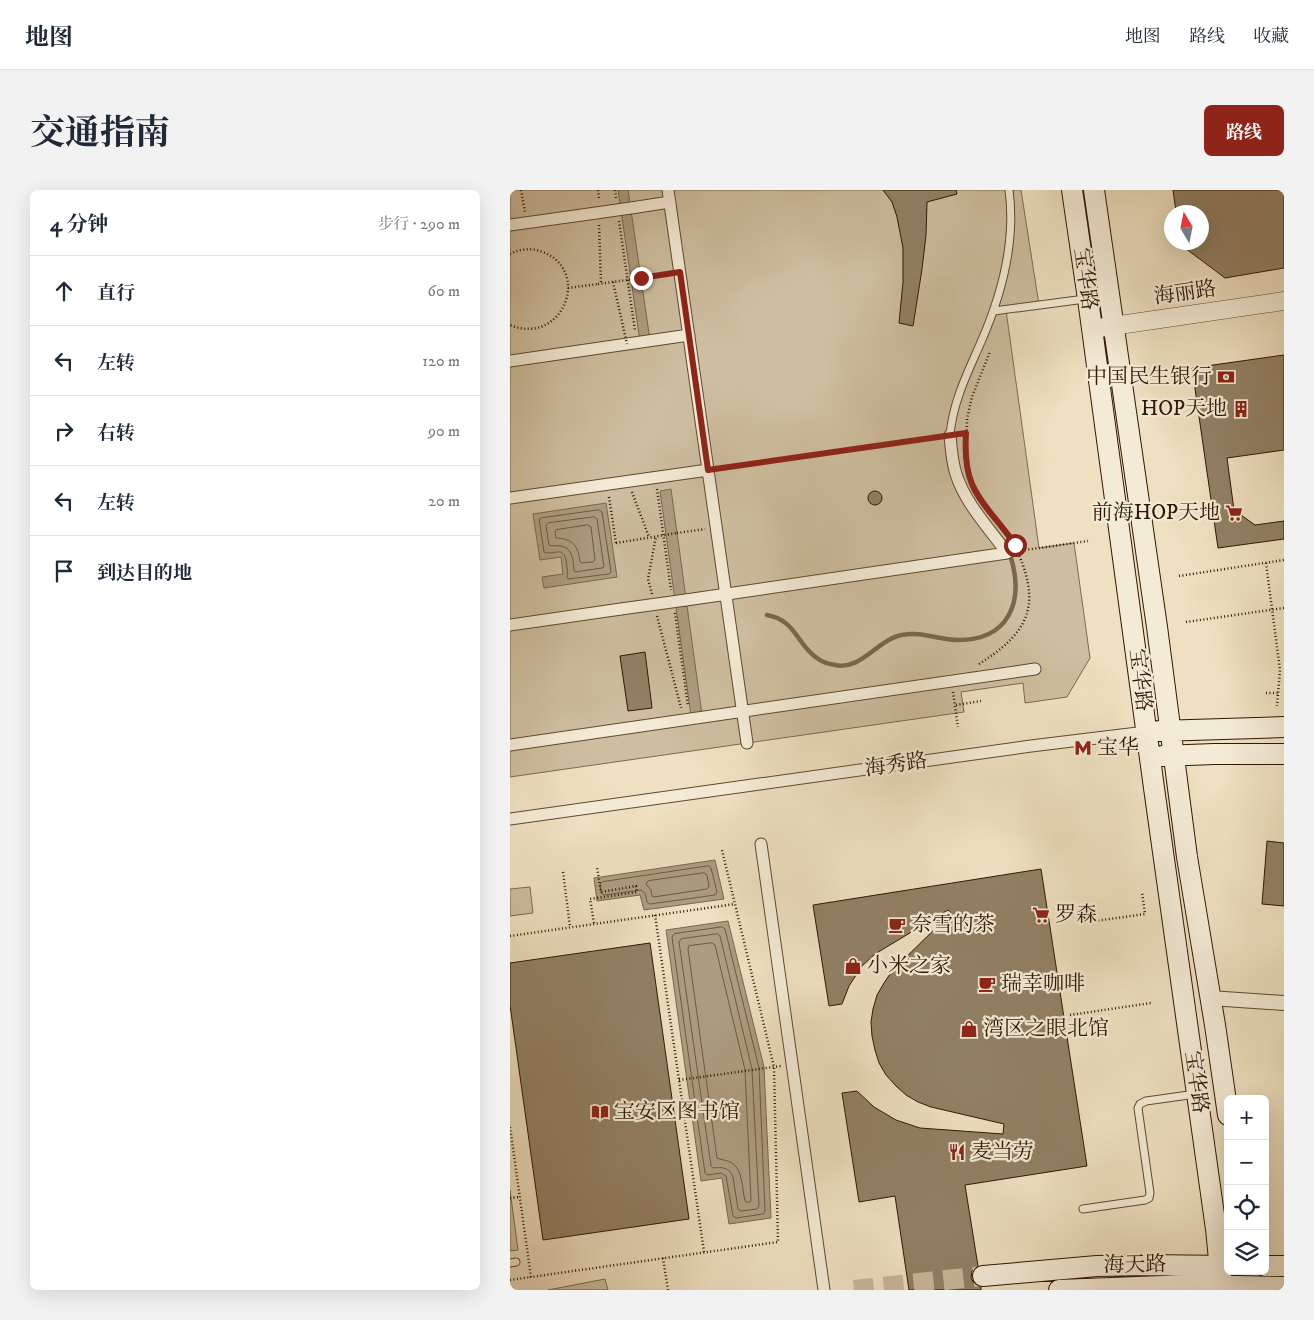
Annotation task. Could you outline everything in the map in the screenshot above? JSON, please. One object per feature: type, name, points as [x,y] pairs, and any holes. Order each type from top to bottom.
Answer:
[{"type":"main road","name":"宝华路","points":[[1072,190],[1216,1229],[1224,1266],[1222,1288]]},
{"type":"main road","name":"宝华路","points":[[1094,190],[1194,903],[1225,1095]]},
{"type":"main road","points":[[1129,597],[1133,606],[1144,608],[1150,604],[1152,594]]},
{"type":"main road","name":"海秀路","points":[[1146,732],[1284,727]]},
{"type":"main road","points":[[1150,757],[1284,754]]},
{"type":"main road","name":"海天路","points":[[983,1276],[1097,1266],[1224,1266]]},
{"type":"main road","points":[[1269,1266],[1284,1266]]},
{"type":"main road","name":"海天路","points":[[1059,1290],[1177,1285],[1222,1288],[1248,1282],[1284,1287]]},
{"type":"street","points":[[510,225],[631,208],[669,196],[747,743]]},
{"type":"street","name":"海丽路","points":[[1092,328],[1284,302]]},
{"type":"street","points":[[510,361],[689,335]]},
{"type":"street","points":[[950,435],[956,473],[964,494],[1014,550]]},
{"type":"street","points":[[510,498],[708,470]]},
{"type":"street","points":[[510,625],[1014,550]]},
{"type":"street","points":[[510,745],[1035,669]]},
{"type":"street","name":"海秀路","points":[[510,819],[1003,750],[1146,732]]},
{"type":"street","points":[[761,844],[824,1290]]},
{"type":"street","points":[[1210,998],[1284,1003]]},
{"type":"lane","points":[[950,435],[952,417],[959,394],[1000,294],[1011,233],[1010,190]]},
{"type":"lane","points":[[994,311],[1088,298]]},
{"type":"lane","points":[[1083,1209],[1149,1198],[1150,1193],[1138,1108],[1140,1104],[1146,1101],[1198,1094]]},
{"type":"path","points":[[521,190],[526,223]]},
{"type":"path","points":[[598,190],[600,284]]},
{"type":"path","points":[[615,190],[628,280],[632,344]]},
{"type":"path","points":[[510,254],[524,249],[546,253],[555,259],[562,268],[567,278],[568,288],[564,308],[550,323],[531,329],[521,329],[510,325]]},
{"type":"path","points":[[568,288],[680,272]]},
{"type":"path","points":[[613,282],[632,344]]},
{"type":"path","points":[[966,462],[967,419],[972,397],[992,345]]},
{"type":"path","points":[[708,470],[950,435]]},
{"type":"path","points":[[628,482],[649,538]]},
{"type":"path","points":[[607,484],[616,543],[716,527]]},
{"type":"path","points":[[656,536],[648,579],[684,720]]},
{"type":"path","points":[[975,666],[1008,643],[1025,619],[1028,609],[1028,581],[1014,550],[1088,541]]},
{"type":"path","points":[[1180,576],[1284,560]]},
{"type":"path","points":[[1266,563],[1280,670],[1278,706]]},
{"type":"path","points":[[1186,622],[1284,608]]},
{"type":"path","points":[[952,681],[958,727]]},
{"type":"path","points":[[1266,693],[1278,693]]},
{"type":"path","points":[[955,705],[981,701]]},
{"type":"path","points":[[510,1280],[778,1242],[774,1066],[722,850]]},
{"type":"path","points":[[594,924],[590,899],[637,892],[636,886],[601,892],[597,867]]},
{"type":"path","points":[[563,872],[570,927]]},
{"type":"path","points":[[1081,922],[1145,914],[1142,892]]},
{"type":"path","points":[[510,936],[735,904]]},
{"type":"path","points":[[656,915],[704,1252]]},
{"type":"path","points":[[1070,1016],[1151,1003]]},
{"type":"path","points":[[679,1080],[766,1068]]},
{"type":"path","points":[[510,1127],[531,1277]]},
{"type":"path","points":[[510,1198],[520,1197]]},
{"type":"path","points":[[663,1258],[668,1290]]},
{"type":"shaded area","points":[[510,190],[1021,190],[1039,305],[1006,310],[1039,548],[1074,543],[1090,658],[1067,697],[1025,703],[1023,683],[961,692],[964,712],[510,777]]},
{"type":"shaded area","points":[[530,887],[533,913],[510,916],[510,889]]},
{"type":"shaded area","points":[[510,1190],[518,1250],[510,1251]]},
{"type":"shaded area","points":[[605,1279],[608,1290],[548,1290]]},
{"type":"water","points":[[618,190],[628,190],[650,340],[640,341]]},
{"type":"water","points":[[671,489],[702,715],[691,716],[660,491]]},
{"type":"water","points":[[606,503],[617,577],[544,588],[542,577],[563,574],[561,557],[540,560],[533,514]]},
{"type":"water","points":[[715,860],[724,899],[644,910],[640,895],[597,901],[594,878]]},
{"type":"water","points":[[728,921],[764,1067],[771,1218],[729,1224],[722,1178],[701,1181],[666,930]]},
{"type":"building","points":[[883,190],[956,190],[957,194],[927,202],[926,235],[913,326],[899,323],[903,282],[903,248],[892,202]]},
{"type":"building","points":[[1173,190],[1284,190],[1284,268],[1225,278],[1188,250],[1209,250],[1209,205],[1175,205]]},
{"type":"building","name":"HOP天地","points":[[1284,355],[1284,450],[1227,458],[1234,510],[1255,525],[1284,521],[1284,539],[1218,548],[1192,368]]},
{"type":"building","points":[[872,491],[878,491],[882,498],[878,505],[872,505],[868,501],[868,495]]},
{"type":"building","points":[[645,652],[652,708],[628,711],[620,656]]},
{"type":"building","points":[[1267,841],[1284,843],[1284,906],[1262,904]]},
{"type":"building","name":"湾区之眼北馆","points":[[1041,869],[1087,1166],[965,1185],[978,1266],[972,1271],[971,1278],[974,1283],[981,1287],[981,1290],[909,1290],[895,1196],[859,1202],[842,1093],[857,1091],[874,1107],[896,1120],[920,1128],[1003,1134],[1004,1124],[931,1107],[918,1102],[906,1095],[886,1075],[879,1063],[875,1050],[871,1022],[877,995],[892,971],[951,913],[948,910],[875,954],[862,966],[849,986],[842,1004],[829,1006],[813,905]]},
{"type":"building","name":"宝安区图书馆","points":[[650,943],[689,1219],[543,1240],[510,1005],[510,963]]},
{"type":"waterway","points":[[767,615],[777,618],[790,627],[810,653],[821,661],[844,666],[861,659],[885,642],[902,635],[916,634],[958,640],[975,638],[990,633],[1001,626],[1008,616],[1013,603],[1015,589],[1015,574],[1011,558]]},
{"type":"tunnel","points":[[854,1290],[983,1276]]},
{"type":"place","name":"中国民生银行","points":[[1226,377]]},
{"type":"place","name":"HOP天地","points":[[1241,409]]},
{"type":"place","name":"前海HOP天地","points":[[1234,513]]},
{"type":"place","name":"宝华","points":[[1083,748]]},
{"type":"place","name":"罗森","points":[[1041,915]]},
{"type":"place","name":"奈雪的茶","points":[[897,925]]},
{"type":"place","name":"小米之家","points":[[853,966]]},
{"type":"place","name":"瑞幸咖啡","points":[[987,984]]},
{"type":"place","name":"湾区之眼北馆","points":[[969,1029]]},
{"type":"place","name":"宝安区图书馆","points":[[600,1112]]},
{"type":"place","name":"麦当劳","points":[[957,1152]]},
{"type":"route","points":[[641,278],[680,272],[708,470],[966,433],[966,462],[972,485],[1015,545]]}]
